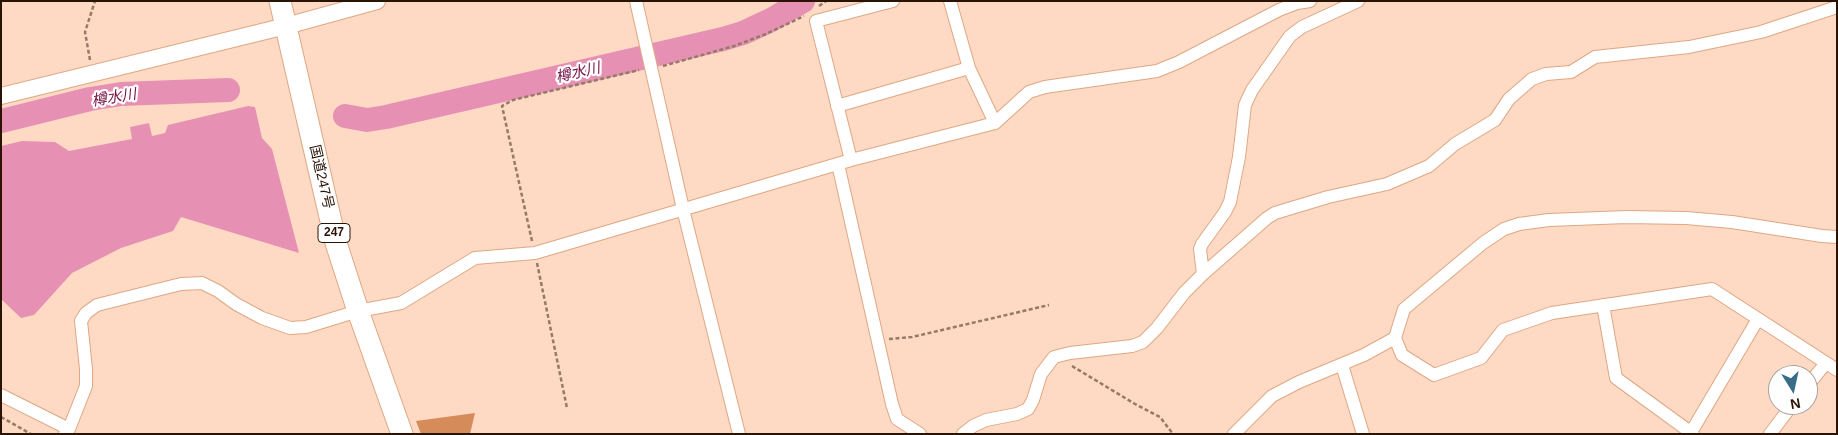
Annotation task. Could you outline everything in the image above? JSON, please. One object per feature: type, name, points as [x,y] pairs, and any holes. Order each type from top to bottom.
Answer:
[{"type":"highway","name":"国道247号","points":[[280,1],[336,243],[402,434]]},
{"type":"street","points":[[1,96],[286,26],[377,1]]},
{"type":"street","points":[[636,1],[683,209],[739,434]]},
{"type":"street","points":[[893,1],[816,21],[837,106],[844,162],[877,339],[895,415],[901,423],[920,434]]},
{"type":"street","points":[[950,1],[969,68],[995,123]]},
{"type":"street","points":[[1,395],[67,431],[86,386],[81,321],[86,313],[97,305],[196,282],[209,285],[236,304],[280,326],[290,328],[306,327],[358,311],[401,302],[475,258],[535,253],[844,162],[995,123],[1029,92],[1067,83],[1157,71],[1279,10],[1297,3],[1310,1]]},
{"type":"street","points":[[1203,274],[1200,250],[1230,202],[1241,149],[1245,105],[1252,90],[1290,36],[1302,27],[1358,1]]},
{"type":"street","points":[[963,434],[973,426],[986,420],[1017,414],[1028,409],[1045,366],[1054,357],[1132,346],[1143,342],[1157,328],[1184,293],[1203,274],[1275,213],[1387,184],[1429,166],[1455,144],[1495,120],[1509,100],[1532,79],[1546,74],[1571,72],[1595,57],[1689,47],[1761,32],[1837,7]]},
{"type":"street","points":[[837,106],[969,68]]},
{"type":"street","points":[[1837,237],[1732,222],[1686,218],[1549,220],[1519,224],[1504,229],[1483,242],[1404,309],[1395,338],[1402,355],[1434,375],[1481,358],[1503,330],[1552,313],[1712,289],[1837,370]]},
{"type":"street","points":[[1602,305],[1616,378],[1691,433],[1758,319]]},
{"type":"street","points":[[1234,434],[1272,396],[1299,382],[1342,365],[1395,338]]},
{"type":"street","points":[[1818,373],[1826,363]]},
{"type":"street","points":[[1342,365],[1363,434]]},
{"type":"street","points":[[1770,434],[1784,415]]},
{"type":"path","points":[[92,73],[86,32],[95,1]]},
{"type":"path","points":[[814,10],[826,1]]},
{"type":"path","points":[[567,408],[502,106],[513,100],[651,66],[658,68],[678,60],[734,46],[766,34],[807,14]]},
{"type":"path","points":[[877,339],[912,336],[1049,306]]},
{"type":"path","points":[[1063,355],[1072,366],[1134,404],[1160,417],[1172,434]]},
{"type":"path","points":[[1,417],[31,434]]},
{"type":"shaded area","points":[[248,106],[255,107],[262,138],[272,149],[299,253],[181,217],[173,231],[121,248],[72,273],[34,315],[21,318],[1,299],[1,146],[22,141],[55,142],[69,151],[132,139],[130,127],[149,123],[152,136],[165,133],[168,125]]},
{"type":"shaded area","points":[[475,413],[470,434],[421,434],[416,421]]},
{"type":"waterway","name":"樽水川","points":[[345,116],[367,120],[386,117],[723,39],[743,33],[771,20],[803,1]]},
{"type":"waterway","name":"樽水川","points":[[1,121],[90,99],[121,94],[228,90]]}]
